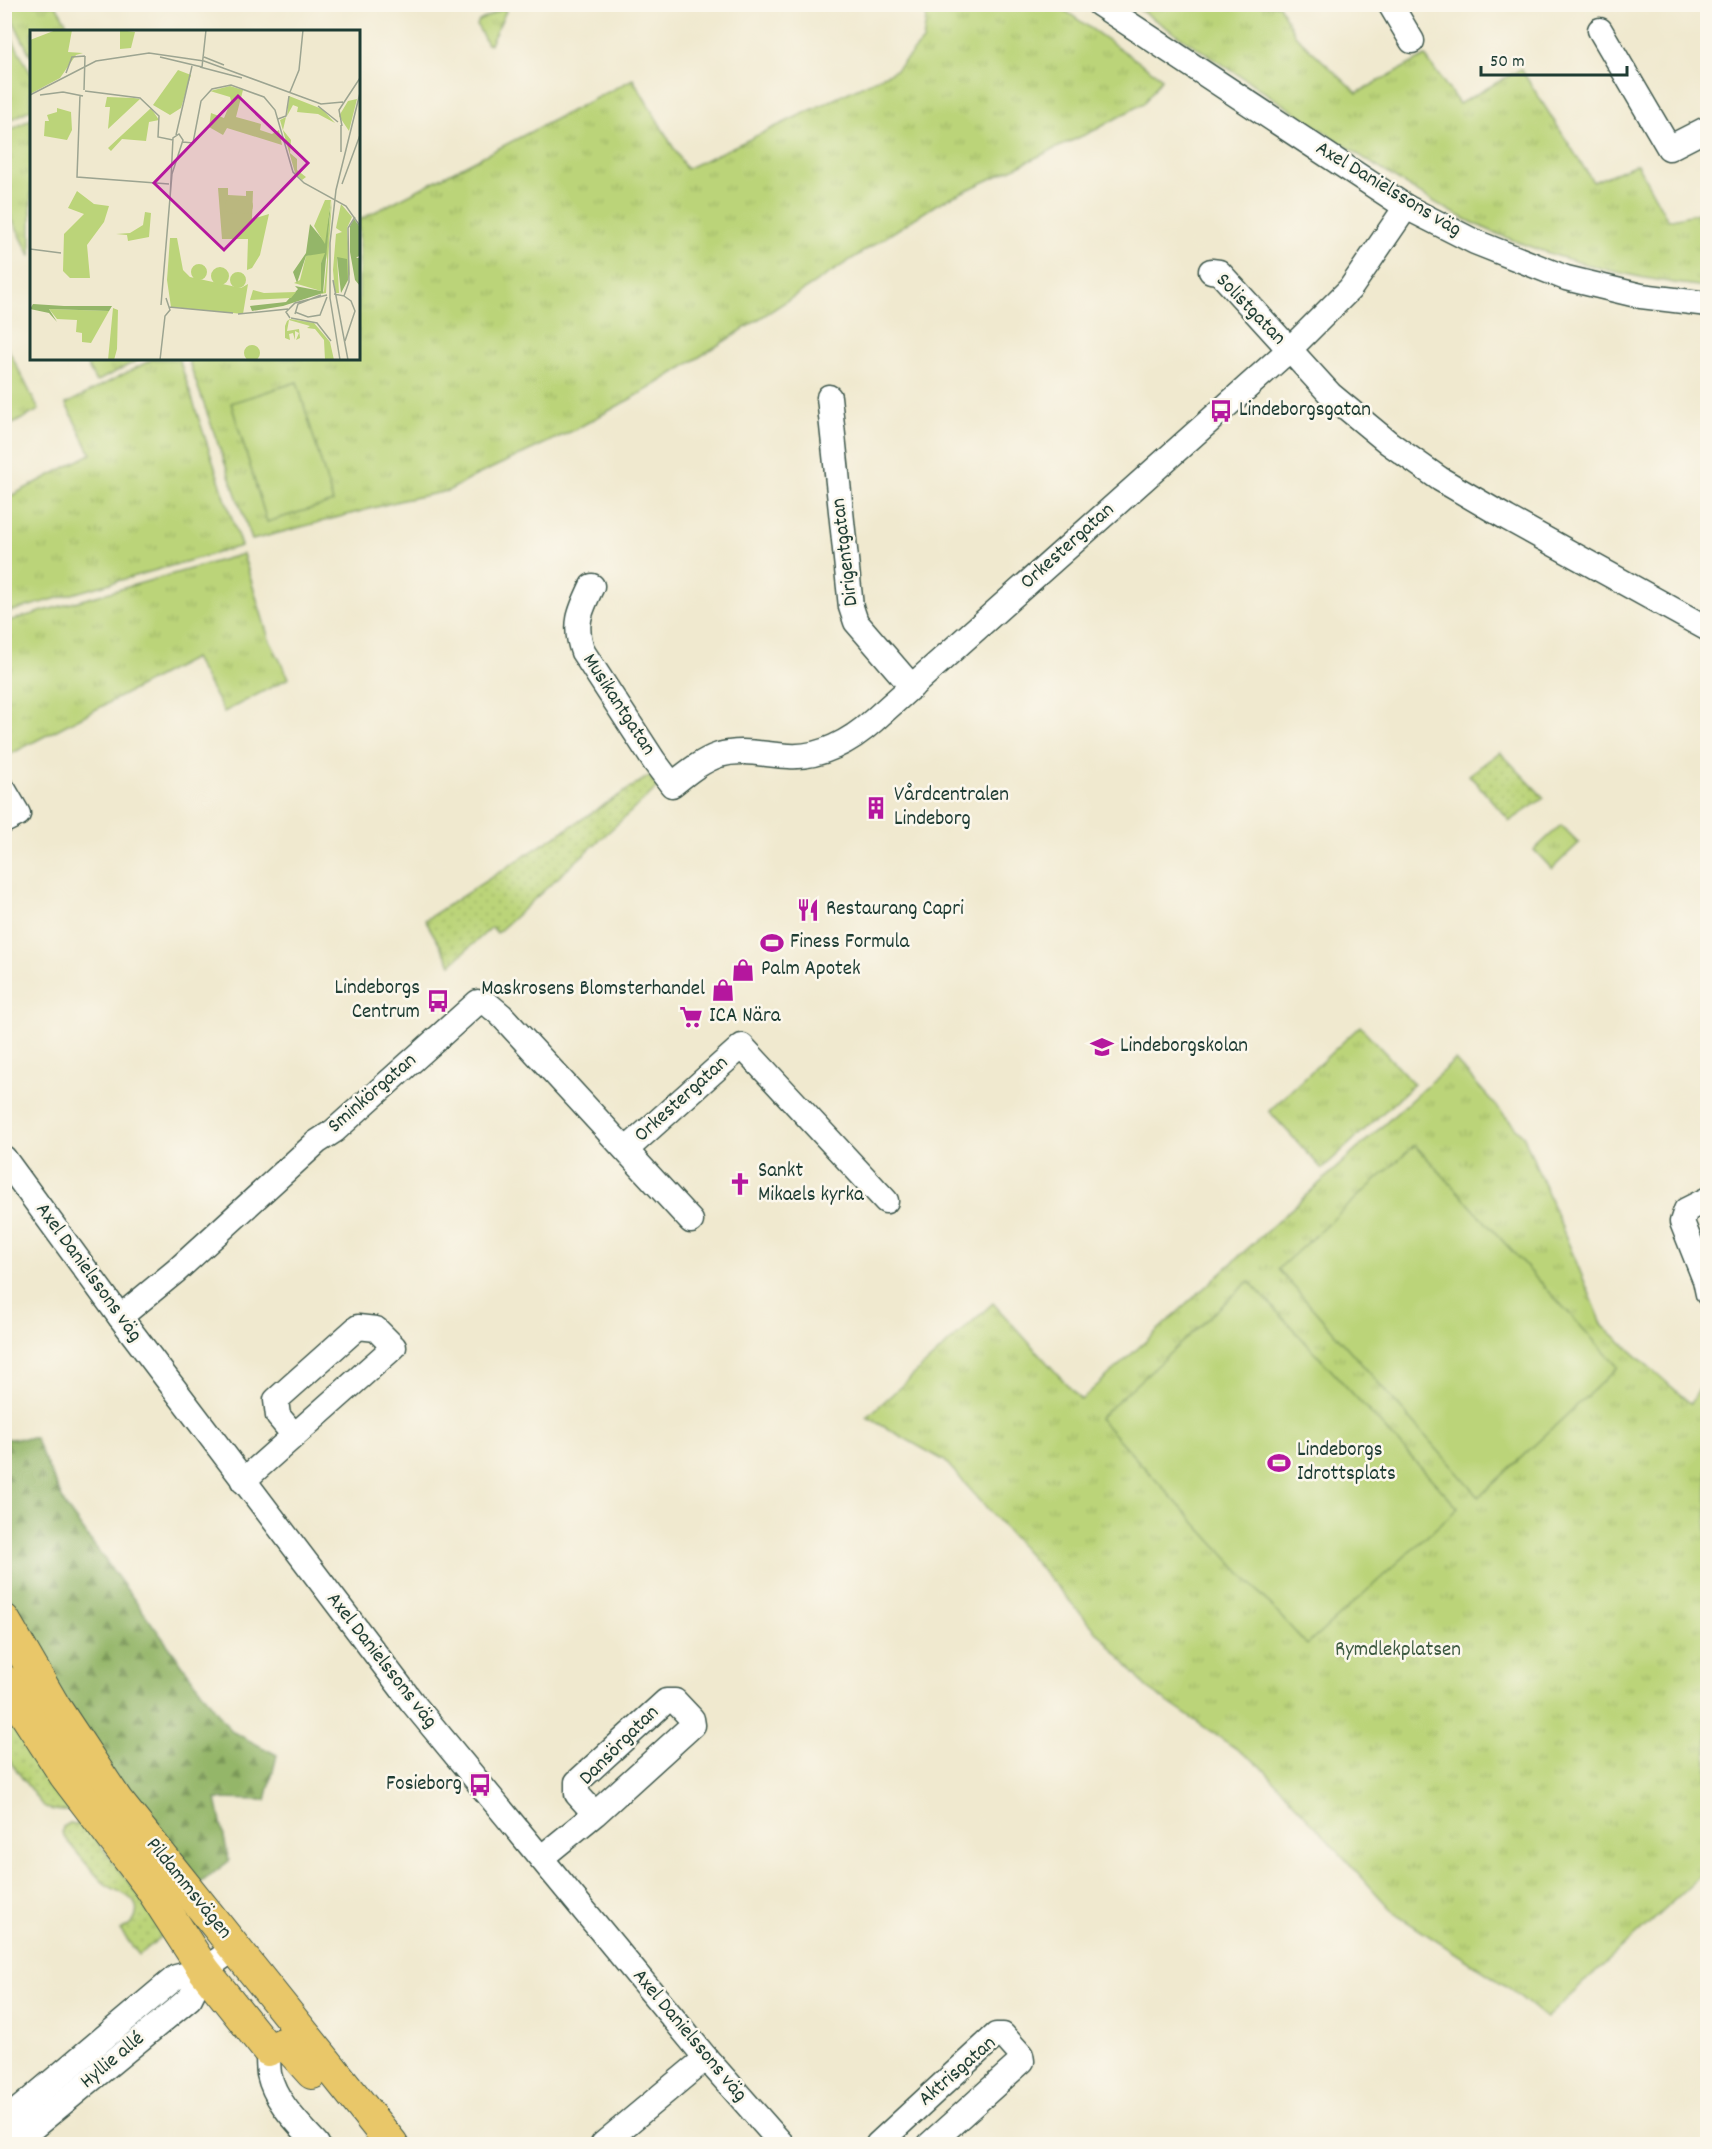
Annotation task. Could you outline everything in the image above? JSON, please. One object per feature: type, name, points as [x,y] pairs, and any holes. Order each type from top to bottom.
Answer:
[{"type":"main road","name":"Pildammsvägen","points":[[4,1620],[54,1706],[117,1801],[390,2145]]},
{"type":"main road","name":"Pildammsvägen","points":[[4,1681],[65,1775],[151,1888],[204,1970],[268,2050],[285,2043],[346,2108],[390,2145]]},
{"type":"street","name":"Axel Danielssons väg","points":[[1099,4],[1406,207],[1474,242],[1566,278],[1641,296],[1707,304]]},
{"type":"street","points":[[1390,4],[1412,41]]},
{"type":"street","points":[[1600,30],[1669,148],[1707,128]]},
{"type":"street","name":"Orkestergatan","points":[[672,785],[703,762],[719,755],[749,752],[792,756],[815,753],[848,740],[867,727],[1289,350],[1350,289],[1406,207]]},
{"type":"street","name":"Solistgatan","points":[[1211,271],[1219,272],[1289,350]]},
{"type":"street","points":[[1289,350],[1331,395],[1376,434],[1440,479],[1707,629]]},
{"type":"street","name":"Dirigentgatan","points":[[829,397],[851,608],[856,622],[912,687]]},
{"type":"street","name":"Musikantgatan","points":[[592,586],[580,612],[577,638],[583,652],[672,785]]},
{"type":"street","points":[[4,790],[18,814],[4,821]]},
{"type":"street","name":"Sminkörgatan","points":[[120,1317],[176,1271],[317,1142],[334,1131],[478,1002],[489,1005],[501,1015],[622,1145]]},
{"type":"street","name":"Orkestergatan","points":[[622,1145],[742,1046],[886,1201]]},
{"type":"street","points":[[622,1145],[691,1221]]},
{"type":"street","name":"Axel Danielssons väg","points":[[5,1159],[120,1317],[412,1702],[706,2058],[782,2145]]},
{"type":"street","points":[[1707,1199],[1686,1210],[1683,1222],[1707,1294]]},
{"type":"street","points":[[243,1481],[394,1347],[376,1329],[358,1327],[276,1400],[278,1416],[294,1435]]},
{"type":"street","name":"Dansörgatan","points":[[541,1858],[595,1814],[693,1725],[692,1719],[675,1701],[666,1701],[577,1782],[577,1794],[595,1814]]},
{"type":"street","name":"Hyllie allé","points":[[4,2122],[176,1977],[204,1970],[235,1948]]},
{"type":"street","name":"Hyllie allé","points":[[13,2145],[190,1998],[204,1970]]},
{"type":"street","name":"Aktrisgatan","points":[[878,2145],[996,2035],[1003,2035],[1021,2055],[1022,2061],[930,2145]]},
{"type":"street","points":[[268,2050],[269,2074],[278,2095],[317,2145]]},
{"type":"street","points":[[603,2145],[706,2058]]},
{"type":"green space","points":[[5,4],[56,5],[70,30],[30,30],[30,55]]},
{"type":"green space","points":[[928,5],[1057,5],[1162,78],[1144,103],[1097,129],[937,204],[650,388],[576,429],[448,491],[403,500],[252,540],[188,360],[360,360],[360,219],[633,79],[686,169],[896,70],[923,41]]},
{"type":"green space","points":[[1132,5],[1279,5],[1295,35],[1357,93],[1425,56],[1459,104],[1521,69],[1593,182],[1637,164],[1668,220],[1707,211],[1707,287],[1643,278],[1576,262],[1511,239],[1452,212],[1398,180]]},
{"type":"green space","points":[[504,8],[506,11],[490,44],[487,44],[477,25],[479,21]]},
{"type":"green space","points":[[4,24],[30,72],[30,110],[5,123]]},
{"type":"green space","points":[[30,120],[30,255],[5,205],[5,133]]},
{"type":"green space","points":[[5,343],[39,410],[4,428]]},
{"type":"green space","points":[[85,360],[138,360],[96,382]]},
{"type":"green space","points":[[151,360],[179,360],[241,546],[5,613],[5,499],[91,454],[66,404]]},
{"type":"green space","points":[[297,382],[333,502],[267,522],[231,403]]},
{"type":"green space","points":[[243,554],[269,639],[289,678],[224,712],[194,658],[5,757],[5,622]]},
{"type":"green space","points":[[1500,752],[1544,798],[1510,821],[1469,775]]},
{"type":"green space","points":[[649,776],[658,787],[497,933],[492,927],[451,964],[425,920]]},
{"type":"green space","points":[[1561,825],[1579,843],[1552,869],[1534,850]]},
{"type":"green space","points":[[1360,1026],[1414,1084],[1322,1169],[1269,1111]]},
{"type":"green space","name":"Rymdlekplatsen","points":[[1455,1060],[1524,1137],[1603,1326],[1691,1404],[1707,1374],[1707,1870],[1546,2018],[1508,1987],[1395,1914],[1260,1765],[1147,1688],[945,1461],[867,1417],[993,1303],[1081,1400]]},
{"type":"green space","name":"Lindeborgs Idrottsplats","points":[[1415,1145],[1618,1367],[1479,1497],[1278,1269]]},
{"type":"green space","name":"Lindeborgs Idrottsplats","points":[[1249,1281],[1458,1508],[1307,1645],[1099,1418]]},
{"type":"green space","points":[[5,1437],[6,1439],[35,1438],[66,1507],[231,1731],[277,1755],[266,1800],[216,1799],[229,1861],[199,1884],[126,1794],[5,1612]]},
{"type":"green space","points":[[4,1707],[76,1810],[58,1811],[42,1805],[5,1755]]},
{"type":"green space","points":[[70,1823],[88,1829],[167,1932],[139,1955],[120,1930],[135,1918],[134,1903],[131,1898],[103,1882],[63,1836],[63,1827]]},
{"type":"place","name":"Lindeborgsgatan","points":[[1221,411]]},
{"type":"place","name":"Vårdcentralen Lindeborg","points":[[876,808]]},
{"type":"place","name":"Restaurang Capri","points":[[808,910]]},
{"type":"place","name":"Finess Formula","points":[[772,943]]},
{"type":"place","name":"Palm Apotek","points":[[743,970]]},
{"type":"place","name":"Maskrosens Blomsterhandel","points":[[723,990]]},
{"type":"place","name":"Lindeborgs Centrum","points":[[438,1001]]},
{"type":"place","name":"ICA Nära","points":[[691,1017]]},
{"type":"place","name":"Lindeborgskolan","points":[[1102,1047]]},
{"type":"place","name":"Sankt Mikaels kyrka","points":[[740,1184]]},
{"type":"place","name":"Lindeborgs Idrottsplats","points":[[1279,1463]]},
{"type":"place","name":"Fosieborg","points":[[480,1785]]}]
